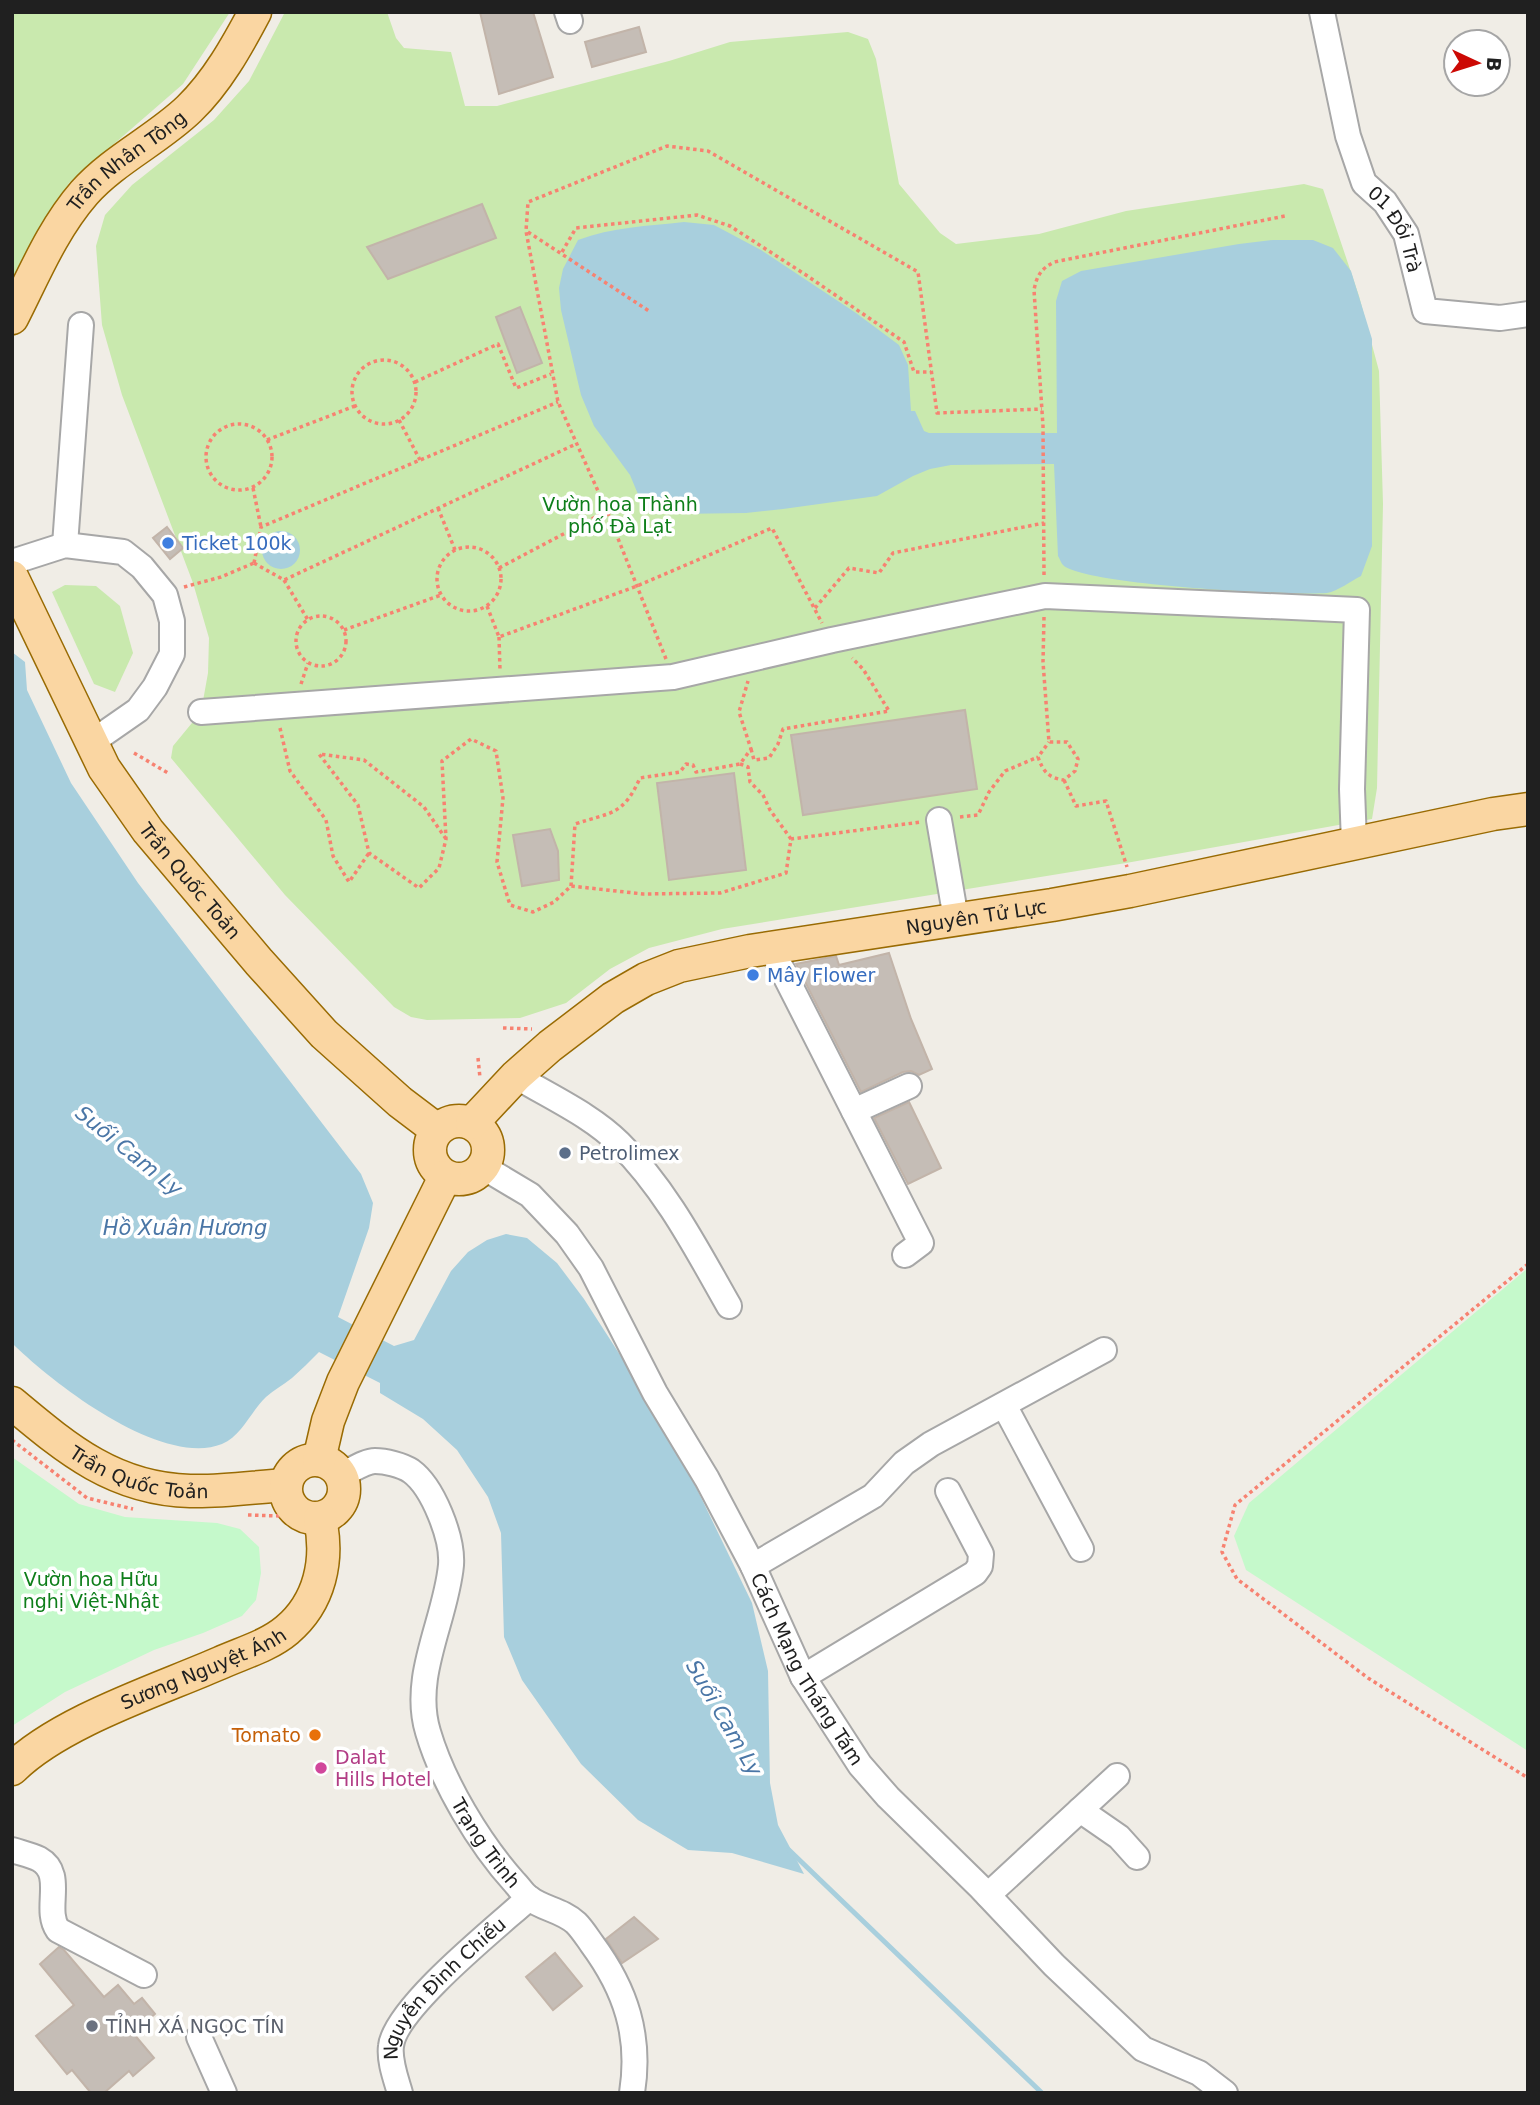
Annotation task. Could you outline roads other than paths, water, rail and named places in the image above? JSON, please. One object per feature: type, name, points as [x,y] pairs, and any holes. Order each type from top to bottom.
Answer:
[{"type":"main road","name":"Trần Nhân Tông","points":[[12,318],[47,248],[64,219],[86,191],[188,110],[208,88],[256,12]]},
{"type":"main road","name":"Trần Quốc Toản","points":[[12,577],[111,779],[141,820],[259,962],[324,1034],[400,1102],[438,1130]]},
{"type":"main road","name":"Nguyên Tử Lực","points":[[472,1123],[516,1076],[612,998],[646,979],[679,966],[771,948],[1130,891],[1528,808]]},
{"type":"main road","points":[[454,1121],[472,1123],[479,1128],[488,1143],[489,1152],[483,1167],[478,1173],[463,1180],[445,1177],[438,1171],[430,1155],[430,1146],[438,1130],[454,1121]]},
{"type":"main road","points":[[330,1467],[301,1463],[289,1476],[286,1494],[294,1510],[310,1519],[320,1519],[334,1512],[343,1499],[345,1490],[330,1467],[328,1421],[343,1382],[445,1177]]},
{"type":"main road","name":"Trần Quốc Toản","points":[[12,1403],[74,1453],[128,1481],[170,1490],[192,1491],[286,1485]]},
{"type":"main road","name":"Sương Nguyệt Ánh","points":[[12,1769],[37,1746],[95,1716],[258,1647],[286,1630],[308,1606],[320,1578],[324,1548],[320,1519]]},
{"type":"street","name":"01 Đồi Trà","points":[[1322,12],[1348,136],[1364,183],[1385,202],[1406,234],[1425,311],[1500,318],[1528,314]]},
{"type":"street","points":[[65,545],[81,325]]},
{"type":"street","points":[[12,562],[65,545],[123,552],[142,568],[165,595],[173,621],[172,654],[138,710],[92,742]]},
{"type":"street","points":[[201,712],[673,677],[832,640],[1045,596],[1356,610],[1352,789],[1354,843]]},
{"type":"street","points":[[939,820],[956,919]]},
{"type":"street","points":[[771,948],[921,1243],[905,1255]]},
{"type":"street","points":[[516,1076],[586,1118],[618,1142],[663,1195],[729,1306]]},
{"type":"street","points":[[854,1111],[909,1086]]},
{"type":"street","name":"Cách Mạng Tháng Tám","points":[[483,1167],[530,1195],[567,1234],[591,1268],[655,1393],[707,1479],[753,1566],[803,1678],[860,1765],[888,1797],[988,1895],[1054,1965],[1143,2049],[1199,2073],[1225,2093]]},
{"type":"street","points":[[753,1566],[873,1496],[904,1463],[931,1444],[1104,1350]]},
{"type":"street","points":[[1004,1405],[1081,1549]]},
{"type":"street","name":"Trạng Trình","points":[[330,1467],[373,1461],[410,1469],[423,1483],[447,1531],[451,1547],[451,1567],[424,1690],[427,1731],[456,1800],[496,1863],[529,1898],[564,1914],[576,1923],[617,1983],[633,2029],[635,2061],[632,2093]]},
{"type":"street","points":[[803,1678],[975,1573],[980,1566],[981,1553],[948,1491]]},
{"type":"street","points":[[988,1895],[1117,1776]]},
{"type":"street","points":[[1080,1810],[1119,1837],[1138,1857]]},
{"type":"street","points":[[12,1850],[40,1859],[50,1869],[53,1882],[52,1922],[58,1930],[144,1975]]},
{"type":"street","name":"Nguyễn Đình Chiểu","points":[[400,2093],[391,2045],[401,2021],[432,1986],[529,1898]]},
{"type":"street","points":[[199,2037],[224,2093]]},
{"type":"water","points":[[684,222],[714,225],[761,250],[899,345],[908,365],[911,411],[915,411],[924,431],[929,433],[1057,433],[1056,301],[1062,281],[1081,271],[1273,240],[1313,240],[1333,248],[1351,271],[1372,339],[1372,546],[1361,576],[1331,592],[1307,593],[1190,588],[1079,572],[1063,565],[1058,556],[1054,464],[951,465],[913,476],[877,496],[783,509],[746,513],[675,514],[652,511],[640,499],[630,475],[594,426],[581,395],[561,310],[559,288],[563,269],[578,240],[617,230]]},
{"type":"water","points":[[281,531],[294,537],[300,550],[294,563],[281,569],[268,563],[262,550],[268,537]]},
{"type":"water","name":"Hồ Xuân Hương","points":[[12,652],[25,662],[27,690],[71,783],[138,883],[361,1174],[373,1203],[369,1228],[338,1317],[394,1346],[414,1340],[451,1271],[468,1252],[487,1240],[506,1234],[527,1238],[557,1263],[584,1299],[633,1375],[696,1487],[752,1603],[768,1671],[770,1783],[778,1825],[804,1874],[732,1853],[688,1850],[638,1820],[581,1764],[522,1680],[504,1637],[501,1533],[488,1497],[457,1450],[423,1419],[380,1393],[380,1383],[319,1352],[292,1378],[266,1397],[229,1440],[222,1444],[197,1448],[170,1444],[109,1418],[53,1379],[12,1343]]},
{"type":"waterway","name":"Suối Cam Ly","points":[[789,1850],[1042,2093]]},
{"type":"place","name":"Ticket 100k","points":[[168,543]]},
{"type":"place","name":"Mây Flower","points":[[753,975]]},
{"type":"place","name":"Petrolimex","points":[[565,1153]]},
{"type":"place","name":"Tomato","points":[[315,1735]]},
{"type":"place","name":"Dalat Hills Hotel","points":[[321,1768]]},
{"type":"place","name":"TỈNH XÁ NGỌC TÍN","points":[[92,2026]]},
{"type":"park label","name":"Vườn hoa Thành phố Đà Lạt","points":[[620,515]]},
{"type":"park label","name":"Vườn hoa Hữu nghị Việt-Nhật","points":[[91,1590]]}]
